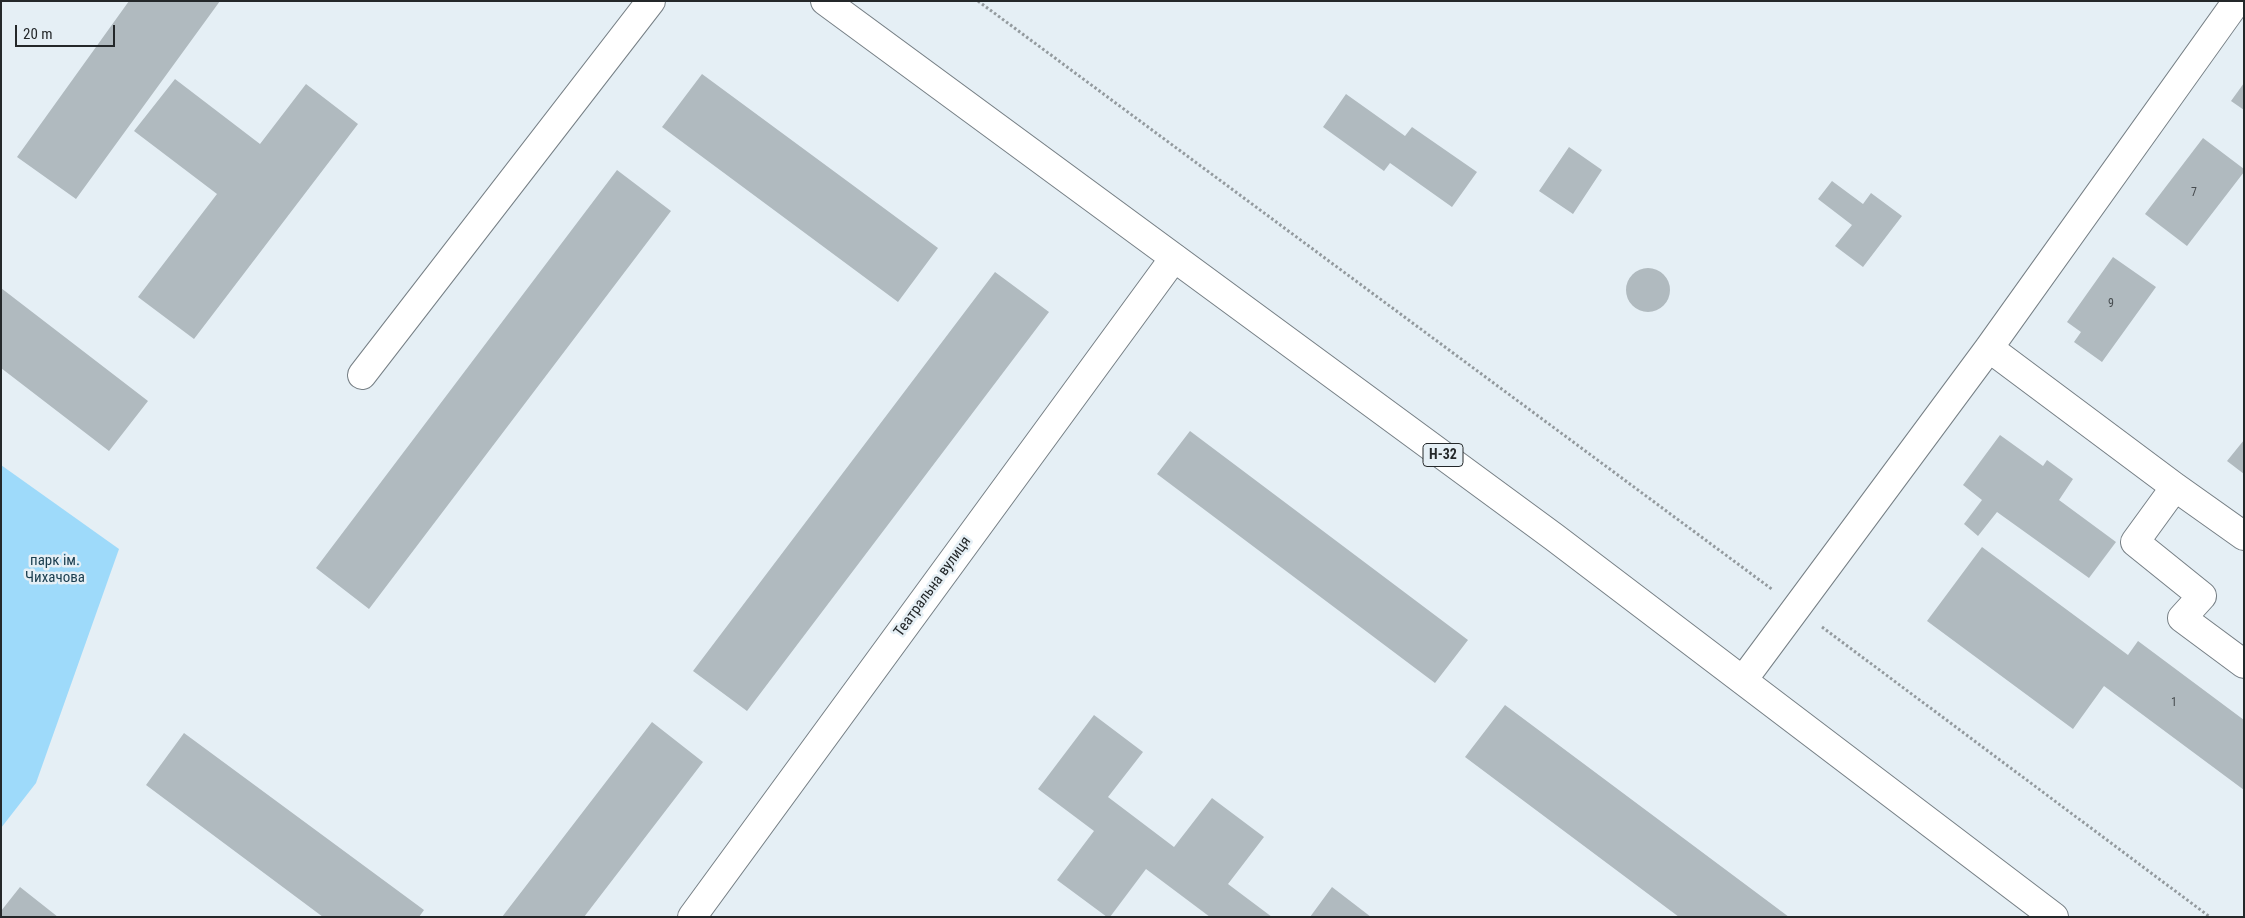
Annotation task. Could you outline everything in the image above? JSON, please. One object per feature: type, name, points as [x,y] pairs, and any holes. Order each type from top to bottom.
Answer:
[{"type":"street","points":[[362,375],[651,1]]},
{"type":"street","name":"Н-32","points":[[825,1],[1554,536],[2054,917]]},
{"type":"street","points":[[1744,680],[1988,348],[2237,1]]},
{"type":"street","name":"Театральна вулиця","points":[[692,917],[1174,258]]},
{"type":"street","points":[[1988,348],[2244,536]]},
{"type":"street","points":[[2175,487],[2135,542],[2202,596],[2182,618],[2244,664]]},
{"type":"path","points":[[978,1],[1777,593]]},
{"type":"path","points":[[1817,623],[2210,917]]},
{"type":"green space","name":"парк ім. Чихачова","points":[[1,465],[119,549],[36,783],[1,828]]},
{"type":"building","points":[[129,1],[220,1],[76,199],[17,157]]},
{"type":"building","points":[[702,74],[938,248],[898,302],[662,127]]},
{"type":"building","points":[[175,79],[260,144],[306,84],[358,124],[194,339],[138,297],[217,194],[134,131]]},
{"type":"building","points":[[2244,83],[2244,110],[2231,101]]},
{"type":"building","points":[[1346,94],[1405,136],[1412,127],[1477,172],[1452,207],[1390,163],[1384,171],[1323,127]]},
{"type":"building","points":[[2203,138],[2244,169],[2244,172],[2187,246],[2145,214]]},
{"type":"building","points":[[1569,147],[1602,170],[1573,214],[1539,191]]},
{"type":"building","points":[[617,170],[671,211],[369,609],[316,568]]},
{"type":"building","points":[[1832,181],[1863,204],[1871,193],[1902,216],[1863,267],[1835,246],[1852,225],[1818,199]]},
{"type":"building","points":[[2113,257],[2156,287],[2102,362],[2074,342],[2081,332],[2067,322]]},
{"type":"building","points":[[1652,268],[1664,274],[1669,281],[1669,299],[1664,306],[1657,311],[1644,312],[1636,309],[1629,302],[1626,286],[1629,278],[1636,271]]},
{"type":"building","points":[[995,272],[1049,312],[747,711],[693,671]]},
{"type":"building","points":[[1,288],[148,401],[109,451],[1,368]]},
{"type":"building","points":[[1190,431],[1468,640],[1435,683],[1157,474]]},
{"type":"building","points":[[2000,435],[2043,466],[2047,460],[2073,479],[2059,500],[2116,542],[2089,578],[1997,512],[1978,536],[1964,524],[1982,500],[1963,485]]},
{"type":"building","points":[[2244,440],[2244,474],[2227,461]]},
{"type":"building","points":[[1982,547],[2128,655],[2138,641],[2244,720],[2244,790],[2104,686],[2073,729],[1927,621]]},
{"type":"building","points":[[1505,705],[1789,917],[1679,917],[1465,757]]},
{"type":"building","points":[[1094,715],[1143,752],[1108,797],[1174,847],[1212,798],[1264,837],[1228,884],[1272,917],[1210,917],[1146,869],[1110,917],[1107,917],[1057,880],[1094,831],[1038,789]]},
{"type":"building","points":[[652,722],[703,762],[584,917],[502,917]]},
{"type":"building","points":[[184,733],[424,910],[419,917],[323,917],[146,785]]},
{"type":"building","points":[[20,887],[58,917],[1,917],[1,911]]},
{"type":"building","points":[[1332,887],[1371,917],[1310,917]]}]
